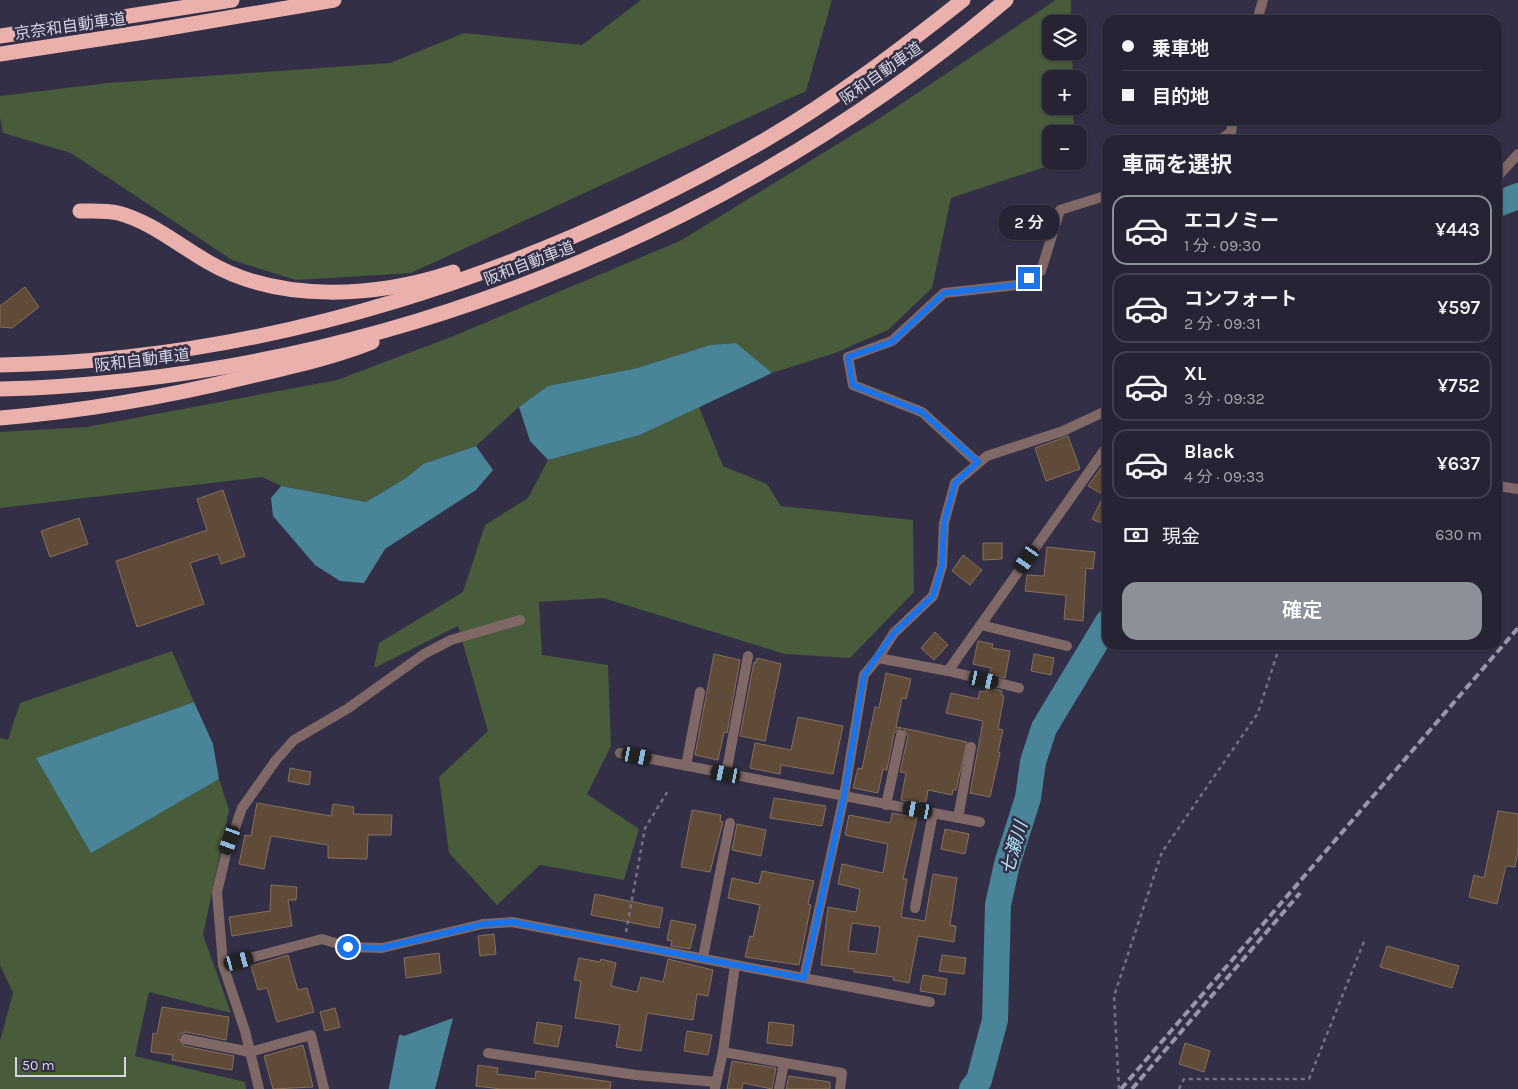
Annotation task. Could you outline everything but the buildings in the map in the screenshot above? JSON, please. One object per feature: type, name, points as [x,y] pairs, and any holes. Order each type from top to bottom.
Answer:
[{"type":"highway","points":[[0,36],[232,0]]},
{"type":"highway","name":"京奈和自動車道","points":[[0,54],[334,0]]},
{"type":"highway","name":"阪和自動車道","points":[[0,364],[106,358],[185,348],[264,334],[336,318],[421,294],[501,266],[594,227],[681,185],[766,139],[845,89],[963,0]]},
{"type":"highway","name":"阪和自動車道","points":[[0,389],[107,383],[269,359],[431,318],[511,291],[604,252],[692,210],[787,157],[860,111],[926,63],[1006,0]]},
{"type":"highway","points":[[80,211],[100,211],[126,217],[237,276],[266,285],[305,291],[345,291],[391,287],[432,279],[589,221],[766,139]]},
{"type":"highway","points":[[0,418],[109,406],[226,382],[349,351],[431,318]]},
{"type":"street","points":[[1259,15],[1263,0]]},
{"type":"street","points":[[1502,172],[1518,154]]},
{"type":"street","points":[[978,462],[922,412],[853,385],[848,357],[892,342],[944,293],[1017,285],[1041,271],[1060,210],[1102,197]]},
{"type":"street","points":[[804,978],[844,796],[864,675],[878,658],[894,633],[933,596],[942,566],[944,523],[955,483],[987,456],[1063,431],[1102,413]]},
{"type":"street","points":[[948,672],[1102,453]]},
{"type":"street","points":[[1502,487],[1518,489]]},
{"type":"street","points":[[258,1089],[250,1052],[223,965],[217,892],[226,854],[242,808],[276,760],[294,740],[347,709],[424,654],[452,640],[520,620]]},
{"type":"street","points":[[981,624],[1067,646]]},
{"type":"street","points":[[726,774],[748,656]]},
{"type":"street","points":[[878,658],[1019,688]]},
{"type":"street","points":[[686,766],[700,692]]},
{"type":"street","points":[[886,805],[901,735]]},
{"type":"street","points":[[958,818],[971,747]]},
{"type":"street","points":[[620,753],[980,822]]},
{"type":"street","points":[[915,908],[933,813]]},
{"type":"street","points":[[703,958],[730,823]]},
{"type":"street","points":[[223,965],[322,939],[348,947],[382,948],[483,924],[512,922],[930,1002]]},
{"type":"street","points":[[488,1053],[715,1086],[723,1052],[735,965]]},
{"type":"street","points":[[185,1039],[250,1052],[311,1035],[324,1089]]},
{"type":"street","points":[[723,1052],[842,1073],[840,1089]]},
{"type":"street","points":[[779,1089],[784,1063]]},
{"type":"path","points":[[1119,1089],[1114,996],[1162,852],[1258,713],[1278,650]]},
{"type":"path","points":[[624,943],[645,828],[668,791]]},
{"type":"path","points":[[1179,1089],[1184,1079],[1309,1079],[1365,939]]},
{"type":"green space","points":[[641,0],[832,0],[806,91],[411,273],[296,280],[232,260],[71,153],[3,133],[0,117],[0,96],[108,83],[390,63],[464,33],[582,45]]},
{"type":"green space","points":[[1056,0],[1071,0],[1071,15],[1042,15],[1042,60],[1072,60],[1073,70],[1042,70],[1042,115],[1073,115],[1074,125],[1042,125],[1042,168],[951,198],[932,288],[888,330],[835,353],[772,373],[735,343],[710,345],[637,368],[548,386],[519,407],[476,446],[423,464],[406,478],[366,502],[281,486],[262,477],[0,508],[0,432],[87,427],[337,380],[451,337],[680,241],[880,118]]},
{"type":"green space","points":[[699,407],[723,466],[767,484],[781,506],[913,520],[914,592],[850,658],[785,654],[603,598],[539,602],[542,655],[608,665],[611,746],[587,794],[639,829],[624,880],[540,865],[497,905],[449,853],[439,777],[488,731],[458,626],[374,668],[379,643],[463,592],[485,525],[528,498],[548,460],[640,435]]},
{"type":"green space","points":[[172,651],[194,702],[36,758],[91,852],[219,779],[229,810],[203,935],[231,1013],[149,992],[135,1056],[245,1082],[246,1089],[0,1089],[0,1041],[13,993],[0,965],[0,738],[8,740],[20,703]]},
{"type":"water","points":[[736,343],[772,373],[640,435],[548,460],[530,441],[519,407],[548,386],[637,368],[710,345]]},
{"type":"water","points":[[476,446],[493,470],[476,490],[385,549],[364,583],[340,581],[315,565],[273,516],[271,498],[281,486],[366,502],[406,478],[423,464]]},
{"type":"water","points":[[194,702],[213,744],[219,779],[91,853],[36,758]]},
{"type":"water","points":[[453,1018],[435,1089],[391,1089],[401,1037]]},
{"type":"waterway","name":"七瀬川","points":[[1502,202],[1518,196]]},
{"type":"waterway","name":"七瀬川","points":[[972,1089],[979,1080],[995,1020],[998,905],[1007,864],[1028,798],[1033,762],[1044,728],[1102,632]]},
{"type":"waterway","points":[[391,1089],[401,1037]]},
{"type":"railway","points":[[1502,647],[1518,628]]},
{"type":"railway","points":[[1121,1089],[1499,650]]},
{"type":"railway","points":[[1132,1089],[1300,893]]},
{"type":"route","points":[[348,947],[382,948],[483,924],[512,922],[584,937],[689,954],[804,978],[844,796],[864,675],[878,658],[894,633],[933,596],[942,566],[944,523],[955,483],[978,462],[922,412],[853,385],[848,357],[892,342],[944,293],[965,289],[992,289],[1017,285],[1029,278]]}]
